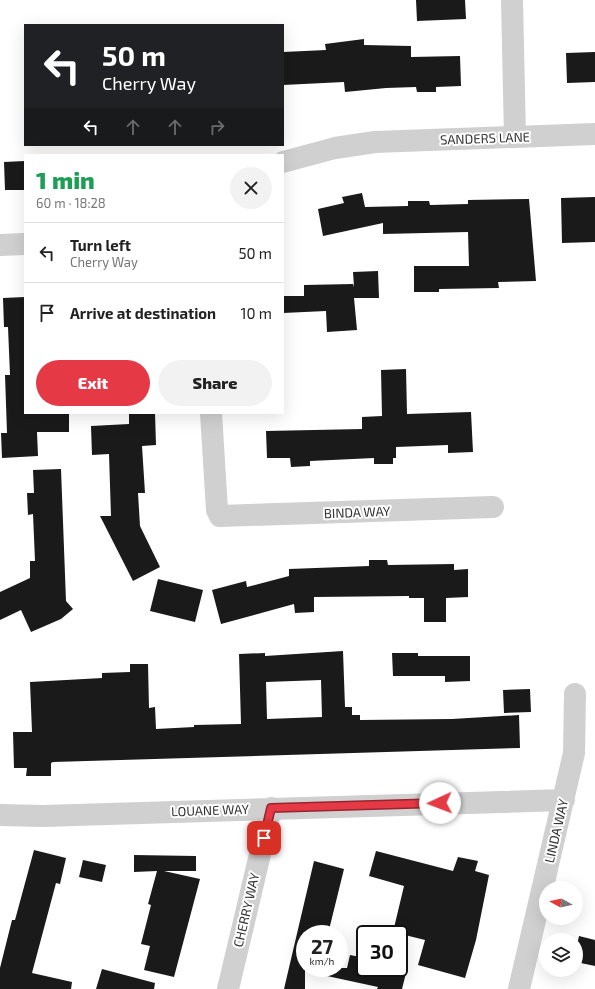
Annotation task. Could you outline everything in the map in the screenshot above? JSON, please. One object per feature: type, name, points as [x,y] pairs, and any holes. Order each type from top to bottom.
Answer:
[{"type":"street","points":[[512,0],[515,137]]},
{"type":"street","name":"SANDERS LANE","points":[[284,162],[335,148],[375,142],[595,134]]},
{"type":"street","points":[[0,245],[24,244]]},
{"type":"street","name":"BINDA WAY","points":[[211,414],[217,510],[220,516],[493,507]]},
{"type":"street","name":"LINDA WAY","points":[[518,989],[574,753],[575,694]]},
{"type":"street","name":"LOUANE WAY","points":[[0,815],[43,816],[564,800]]},
{"type":"street","name":"CHERRY WAY","points":[[228,989],[271,808]]},
{"type":"building","points":[[416,0],[465,0],[466,19],[417,21]]},
{"type":"building","points":[[364,39],[364,45],[411,46],[411,57],[460,56],[461,86],[436,87],[436,92],[417,92],[416,87],[345,92],[344,82],[284,85],[284,52],[326,50],[325,44]]},
{"type":"building","points":[[595,52],[595,82],[567,83],[566,53]]},
{"type":"building","points":[[24,161],[24,190],[5,190],[4,162]]},
{"type":"building","points":[[362,193],[365,207],[408,206],[408,201],[429,201],[430,205],[468,204],[468,200],[529,199],[536,281],[498,282],[499,288],[439,289],[439,292],[414,292],[414,266],[469,266],[468,232],[383,234],[383,223],[323,236],[318,209],[344,203],[342,197]]},
{"type":"building","points":[[595,197],[595,242],[562,243],[561,198]]},
{"type":"building","points":[[378,271],[379,298],[354,298],[357,330],[327,332],[326,311],[284,313],[284,296],[304,296],[304,285],[353,284],[354,287],[353,272]]},
{"type":"building","points":[[24,297],[24,414],[69,414],[69,432],[37,432],[38,456],[2,458],[1,433],[7,433],[5,375],[10,375],[8,327],[4,327],[3,298]]},
{"type":"building","points":[[406,369],[407,414],[471,412],[473,452],[448,453],[448,445],[396,447],[396,458],[393,458],[393,464],[374,464],[374,458],[310,461],[310,466],[291,467],[290,458],[267,458],[266,431],[362,429],[362,417],[382,416],[381,370]]},
{"type":"building","points":[[129,414],[155,414],[156,445],[142,446],[145,493],[138,493],[140,526],[160,567],[133,581],[100,516],[111,516],[109,454],[92,455],[91,426],[129,424]]},
{"type":"building","points":[[61,469],[66,601],[73,609],[61,619],[31,632],[21,610],[0,620],[0,592],[30,578],[30,561],[35,561],[33,514],[28,515],[27,493],[34,493],[33,470]]},
{"type":"building","points":[[369,560],[387,560],[388,565],[454,564],[454,570],[468,569],[468,597],[446,598],[446,622],[424,622],[424,598],[409,598],[409,596],[314,597],[314,612],[295,613],[294,604],[221,624],[212,590],[246,581],[247,587],[289,576],[289,569],[369,566]]},
{"type":"building","points":[[158,579],[203,590],[195,622],[150,611]]},
{"type":"building","points":[[343,651],[345,707],[352,707],[352,715],[360,715],[360,720],[452,719],[519,715],[520,748],[53,762],[51,763],[51,776],[26,776],[27,768],[14,768],[13,732],[32,732],[30,682],[102,678],[102,673],[130,672],[130,664],[148,664],[149,708],[155,707],[156,729],[194,727],[194,725],[241,724],[239,654],[265,653],[265,656]],"holes":[[[321,680],[322,717],[267,719],[266,682]]]},
{"type":"building","points":[[392,653],[418,653],[418,656],[470,656],[470,681],[445,682],[445,676],[393,676]]},
{"type":"building","points":[[530,689],[531,712],[504,713],[503,690]]},
{"type":"building","points":[[34,850],[66,858],[60,884],[56,883],[32,973],[72,982],[71,989],[0,989],[0,968],[12,920],[15,920]]},
{"type":"building","points":[[376,851],[453,871],[458,857],[478,861],[475,871],[489,875],[476,940],[465,978],[418,965],[425,940],[408,936],[408,925],[395,925],[404,886],[369,876]]},
{"type":"building","points":[[134,855],[196,856],[196,871],[164,871],[200,879],[174,977],[144,970],[150,946],[141,944],[151,905],[148,904],[157,871],[134,872]]},
{"type":"building","points":[[83,860],[106,865],[102,882],[79,877]]},
{"type":"building","points":[[314,861],[344,869],[330,925],[299,925]]},
{"type":"building","points":[[583,937],[595,940],[595,966],[583,963]]},
{"type":"building","points":[[296,938],[296,977],[305,977],[305,989],[284,989]]},
{"type":"building","points":[[350,955],[356,956],[356,977],[405,977],[402,989],[377,989],[378,987],[332,977],[348,977],[348,964]]},
{"type":"building","points":[[102,969],[155,983],[154,989],[96,989]]},
{"type":"route","points":[[264,838],[271,808],[440,803]]}]
